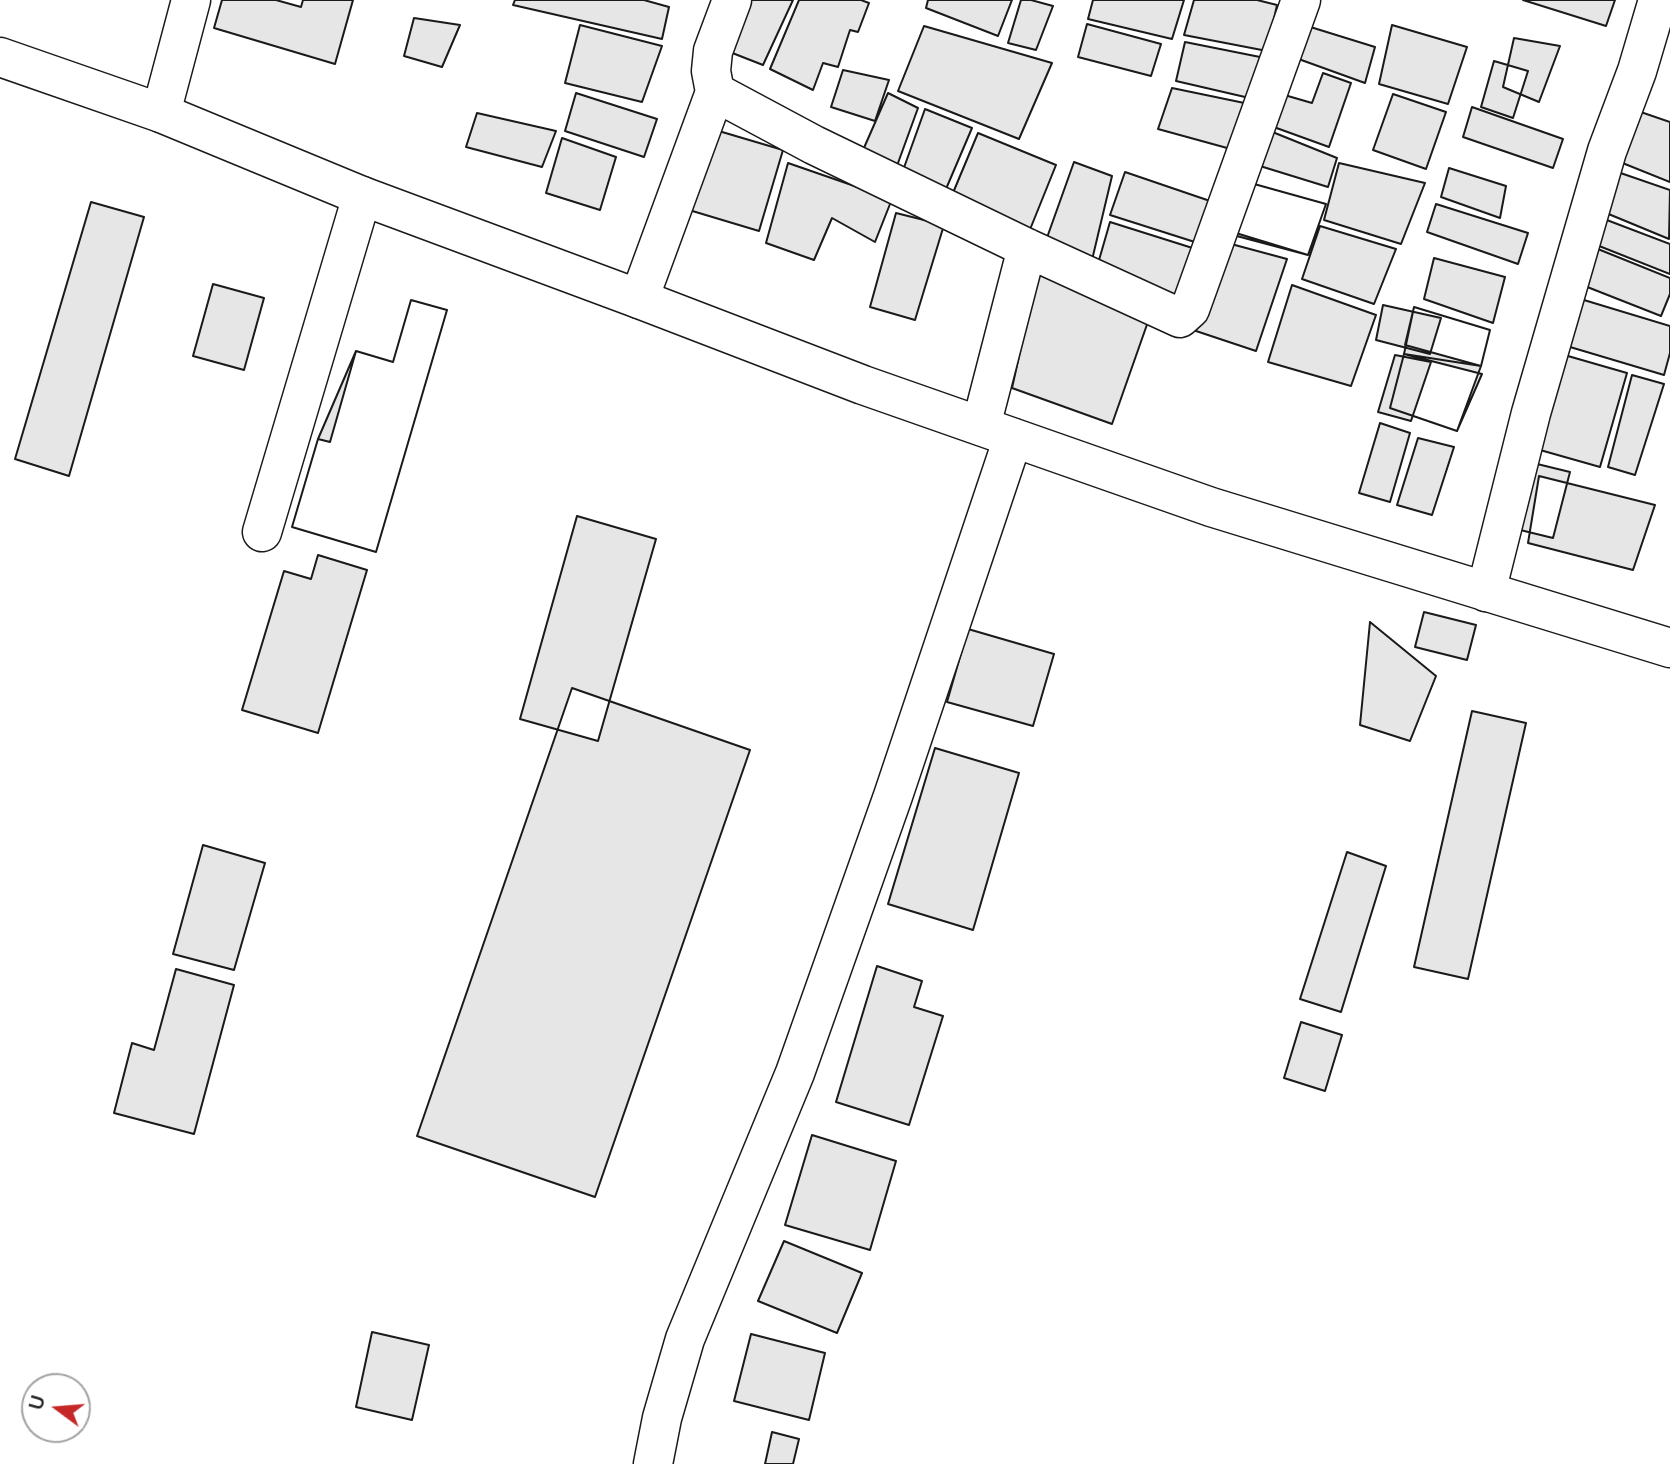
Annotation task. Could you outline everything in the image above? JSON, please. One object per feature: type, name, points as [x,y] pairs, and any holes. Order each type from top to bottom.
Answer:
[{"type":"street","points":[[161,113],[191,0]]},
{"type":"street","points":[[639,299],[715,92],[711,71],[713,51],[732,0]]},
{"type":"street","points":[[715,92],[814,145],[1180,318],[1190,309],[1301,0]]},
{"type":"street","points":[[1486,592],[1531,413],[1607,151],[1637,71],[1658,0]]},
{"type":"street","points":[[0,57],[161,113],[362,197],[863,385],[1211,507],[1670,648]]},
{"type":"street","points":[[262,532],[362,197]]},
{"type":"street","points":[[653,1464],[662,1418],[685,1339],[795,1073],[893,796],[997,432],[1027,248]]},
{"type":"building","points":[[222,0],[276,0],[301,7],[303,0],[353,0],[335,64],[214,28]]},
{"type":"building","points":[[515,0],[644,0],[669,7],[662,39],[513,5]]},
{"type":"building","points":[[734,0],[793,0],[763,65],[717,47]]},
{"type":"building","points":[[799,0],[861,0],[869,3],[858,32],[850,30],[838,67],[823,63],[813,90],[770,69]]},
{"type":"building","points":[[928,0],[1012,0],[998,36],[926,8]]},
{"type":"building","points":[[1021,0],[1053,6],[1036,50],[1008,43]]},
{"type":"building","points":[[1093,0],[1184,0],[1172,39],[1088,19]]},
{"type":"building","points":[[1194,0],[1257,0],[1277,5],[1267,51],[1184,35]]},
{"type":"building","points":[[1523,0],[1615,0],[1606,26]]},
{"type":"building","points":[[414,18],[460,25],[442,67],[404,56]]},
{"type":"building","points":[[1087,24],[1161,44],[1151,76],[1078,57]]},
{"type":"building","points":[[580,25],[662,46],[642,102],[565,83]]},
{"type":"building","points":[[1304,25],[1375,47],[1365,83],[1293,57]]},
{"type":"building","points":[[1392,25],[1467,47],[1448,104],[1379,84]]},
{"type":"building","points":[[924,26],[1052,63],[1019,139],[898,91]]},
{"type":"building","points":[[1514,38],[1560,46],[1539,102],[1503,87]]},
{"type":"building","points":[[1185,42],[1270,59],[1258,100],[1176,81]]},
{"type":"building","points":[[1494,61],[1528,71],[1513,118],[1481,107]]},
{"type":"building","points":[[843,70],[889,80],[875,121],[831,107]]},
{"type":"building","points":[[1323,73],[1351,83],[1329,147],[1271,126],[1281,94],[1312,103]]},
{"type":"building","points":[[1172,88],[1254,105],[1238,151],[1158,129]]},
{"type":"building","points":[[576,93],[657,119],[644,157],[565,131]]},
{"type":"building","points":[[888,93],[918,108],[894,174],[860,157]]},
{"type":"building","points":[[1393,94],[1446,112],[1426,169],[1373,150]]},
{"type":"building","points":[[1472,107],[1563,139],[1553,168],[1463,137]]},
{"type":"building","points":[[925,109],[972,128],[943,196],[901,176]]},
{"type":"building","points":[[1632,109],[1670,122],[1670,182],[1615,160]]},
{"type":"building","points":[[477,113],[556,131],[542,167],[466,147]]},
{"type":"building","points":[[712,129],[783,150],[759,231],[689,210]]},
{"type":"building","points":[[1270,131],[1337,158],[1328,187],[1260,166]]},
{"type":"building","points":[[978,133],[1056,165],[1029,232],[950,200]]},
{"type":"building","points":[[562,138],[616,157],[600,210],[546,193]]},
{"type":"building","points":[[1074,162],[1112,176],[1092,260],[1044,246]]},
{"type":"building","points":[[788,163],[892,199],[875,242],[832,218],[814,260],[766,243]]},
{"type":"building","points":[[1339,163],[1425,183],[1401,244],[1324,220]]},
{"type":"building","points":[[1449,168],[1506,186],[1500,218],[1441,197]]},
{"type":"building","points":[[1606,168],[1670,190],[1669,239],[1594,208]]},
{"type":"building","points":[[1125,172],[1213,202],[1201,244],[1110,215]]},
{"type":"building","points":[[1247,182],[1326,204],[1308,255],[1233,235]]},
{"type":"building","points":[[1247,182],[1326,204],[1308,255],[1226,230]]},
{"type":"building","points":[[91,202],[144,217],[69,476],[15,459]]},
{"type":"building","points":[[1436,204],[1528,233],[1518,264],[1427,232]]},
{"type":"building","points":[[896,213],[944,225],[915,320],[870,307]]},
{"type":"building","points":[[1591,214],[1670,244],[1670,274],[1584,240]]},
{"type":"building","points":[[1110,222],[1202,251],[1182,307],[1095,274]]},
{"type":"building","points":[[1320,226],[1396,249],[1374,304],[1302,279]]},
{"type":"building","points":[[1220,241],[1287,259],[1256,351],[1190,329]]},
{"type":"building","points":[[1583,243],[1670,278],[1670,294],[1661,316],[1572,281]]},
{"type":"building","points":[[1434,258],[1505,277],[1493,323],[1424,299]]},
{"type":"building","points":[[1039,266],[1150,316],[1112,424],[1012,388]]},
{"type":"building","points":[[213,284],[264,298],[244,370],[193,356]]},
{"type":"building","points":[[1292,285],[1376,315],[1351,386],[1268,362]]},
{"type":"building","points":[[1574,297],[1670,326],[1670,353],[1664,375],[1560,344]]},
{"type":"building","points":[[411,300],[447,310],[376,552],[292,527],[318,439],[330,442],[356,351],[393,362]]},
{"type":"building","points":[[411,300],[447,310],[376,552],[292,527],[318,439],[356,351],[393,362]]},
{"type":"building","points":[[1383,305],[1441,318],[1430,354],[1376,340]]},
{"type":"building","points":[[1414,307],[1490,330],[1481,366],[1405,345]]},
{"type":"building","points":[[1414,307],[1490,330],[1481,366],[1404,354]]},
{"type":"building","points":[[1554,352],[1627,373],[1600,467],[1533,448]]},
{"type":"building","points":[[1404,354],[1482,374],[1457,431],[1390,408]]},
{"type":"building","points":[[1404,354],[1481,366],[1457,431],[1390,408]]},
{"type":"building","points":[[1395,355],[1431,362],[1411,421],[1378,412]]},
{"type":"building","points":[[1632,375],[1664,384],[1635,475],[1608,467]]},
{"type":"building","points":[[1380,423],[1410,433],[1390,502],[1359,493]]},
{"type":"building","points":[[1418,438],[1454,447],[1432,515],[1397,505]]},
{"type":"building","points":[[1529,462],[1570,472],[1553,538],[1512,528]]},
{"type":"building","points":[[1539,476],[1655,505],[1633,570],[1528,543]]},
{"type":"building","points":[[577,516],[656,539],[598,741],[520,719]]},
{"type":"building","points":[[318,555],[367,570],[318,733],[242,710],[284,571],[311,579]]},
{"type":"building","points":[[1424,612],[1476,625],[1467,660],[1415,647]]},
{"type":"building","points":[[1370,622],[1436,676],[1410,741],[1360,725]]},
{"type":"building","points":[[968,629],[1054,654],[1033,726],[947,702]]},
{"type":"building","points":[[572,688],[750,750],[595,1197],[417,1136]]},
{"type":"building","points":[[1472,711],[1526,723],[1468,979],[1414,967]]},
{"type":"building","points":[[935,748],[1019,773],[973,930],[888,904]]},
{"type":"building","points":[[203,845],[265,863],[234,970],[173,954]]},
{"type":"building","points":[[1347,852],[1386,866],[1341,1012],[1300,999]]},
{"type":"building","points":[[877,966],[922,981],[914,1007],[943,1016],[909,1125],[836,1102]]},
{"type":"building","points":[[176,969],[234,985],[194,1134],[114,1113],[132,1043],[154,1050]]},
{"type":"building","points":[[1301,1022],[1342,1035],[1325,1091],[1284,1078]]},
{"type":"building","points":[[812,1135],[896,1161],[870,1250],[785,1225]]},
{"type":"building","points":[[784,1241],[862,1273],[837,1333],[758,1301]]},
{"type":"building","points":[[372,1332],[429,1345],[412,1420],[356,1407]]},
{"type":"building","points":[[751,1334],[825,1353],[809,1420],[734,1401]]},
{"type":"building","points":[[772,1432],[799,1439],[793,1464],[765,1464]]}]
